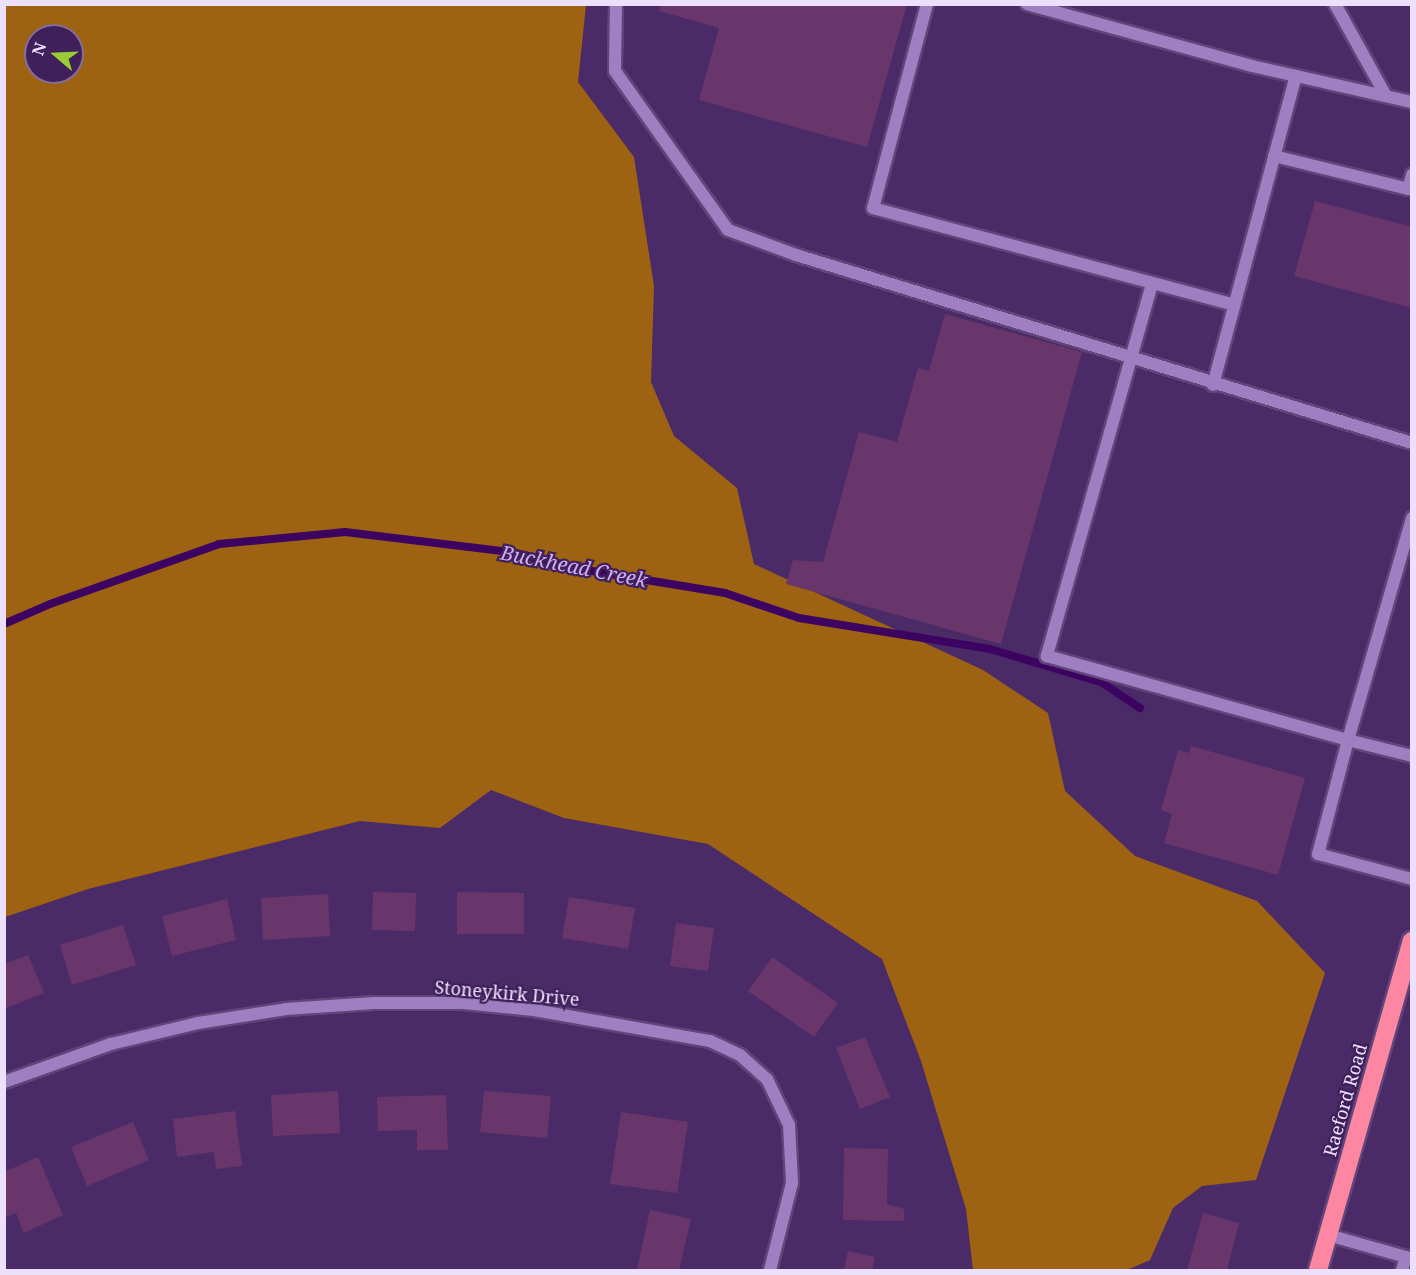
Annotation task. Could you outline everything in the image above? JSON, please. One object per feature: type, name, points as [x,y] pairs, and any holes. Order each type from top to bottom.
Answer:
[{"type":"highway","name":"Raeford Road","points":[[1318,1270],[1412,941]]},
{"type":"street","points":[[616,4],[615,71],[728,230],[796,255],[1213,385],[1412,443]]},
{"type":"street","points":[[927,4],[873,208],[1234,305]]},
{"type":"street","points":[[1026,4],[1296,76],[1412,102]]},
{"type":"street","points":[[1335,4],[1386,96]]},
{"type":"street","points":[[1213,385],[1296,76]]},
{"type":"street","points":[[1274,156],[1410,190],[1412,176]]},
{"type":"street","points":[[1152,284],[1047,656],[1412,756]]},
{"type":"street","points":[[1412,518],[1347,740],[1318,855],[1412,879]]},
{"type":"street","name":"Stoneykirk Drive","points":[[4,1082],[111,1044],[198,1023],[286,1009],[374,1003],[463,1003],[534,1010],[710,1041],[740,1055],[760,1072],[777,1093],[789,1125],[792,1183],[770,1270]]},
{"type":"street","points":[[1328,1235],[1406,1257],[1402,1270]]},
{"type":"shaded area","points":[[4,5],[586,5],[578,82],[634,157],[654,286],[651,382],[674,436],[737,488],[754,564],[983,670],[1048,713],[1065,791],[1135,856],[1257,901],[1325,973],[1256,1180],[1202,1186],[1173,1208],[1150,1260],[1127,1270],[973,1270],[966,1209],[921,1061],[882,959],[708,844],[564,818],[491,790],[440,828],[360,821],[88,889],[5,917]]},
{"type":"building","points":[[661,4],[907,4],[867,147],[699,100],[719,28],[659,11]]},
{"type":"building","points":[[1315,201],[1412,227],[1412,308],[1294,276]]},
{"type":"building","points":[[945,314],[1082,352],[1001,644],[786,584],[793,560],[823,562],[859,432],[897,442],[918,368],[929,371]]},
{"type":"building","points":[[1191,746],[1305,778],[1278,875],[1164,843],[1172,814],[1161,810],[1178,750],[1189,753]]},
{"type":"building","points":[[373,892],[416,893],[415,931],[372,930]]},
{"type":"building","points":[[457,892],[524,893],[524,934],[457,934]]},
{"type":"building","points":[[328,894],[330,936],[263,940],[261,898]]},
{"type":"building","points":[[569,897],[635,908],[628,949],[562,938]]},
{"type":"building","points":[[227,899],[236,940],[172,956],[162,916]]},
{"type":"building","points":[[676,923],[714,928],[708,971],[670,966]]},
{"type":"building","points":[[123,925],[136,965],[72,985],[60,945]]},
{"type":"building","points":[[28,955],[44,993],[4,1009],[4,964]]},
{"type":"building","points":[[772,957],[838,1003],[814,1037],[748,991]]},
{"type":"building","points":[[865,1037],[890,1097],[860,1109],[836,1048]]},
{"type":"building","points":[[338,1091],[340,1133],[273,1136],[271,1095]]},
{"type":"building","points":[[484,1091],[551,1096],[547,1138],[480,1132]]},
{"type":"building","points":[[446,1095],[448,1150],[417,1150],[417,1130],[378,1131],[377,1097]]},
{"type":"building","points":[[235,1111],[242,1166],[216,1169],[214,1152],[177,1157],[173,1119]]},
{"type":"building","points":[[621,1112],[688,1122],[677,1193],[610,1184]]},
{"type":"building","points":[[133,1122],[149,1160],[87,1186],[71,1147]]},
{"type":"building","points":[[844,1148],[888,1149],[887,1204],[904,1209],[904,1221],[843,1220]]},
{"type":"building","points":[[38,1157],[63,1215],[24,1233],[16,1213],[4,1218],[4,1172]]},
{"type":"building","points":[[650,1210],[691,1219],[679,1270],[637,1270]]},
{"type":"building","points":[[1203,1213],[1239,1223],[1227,1270],[1187,1270]]},
{"type":"building","points":[[848,1251],[875,1257],[872,1270],[844,1270]]},
{"type":"waterway","name":"Buckhead Creek","points":[[4,624],[50,604],[219,544],[345,532],[511,552],[586,570],[725,593],[799,618],[990,649],[1101,682],[1140,708]]}]
